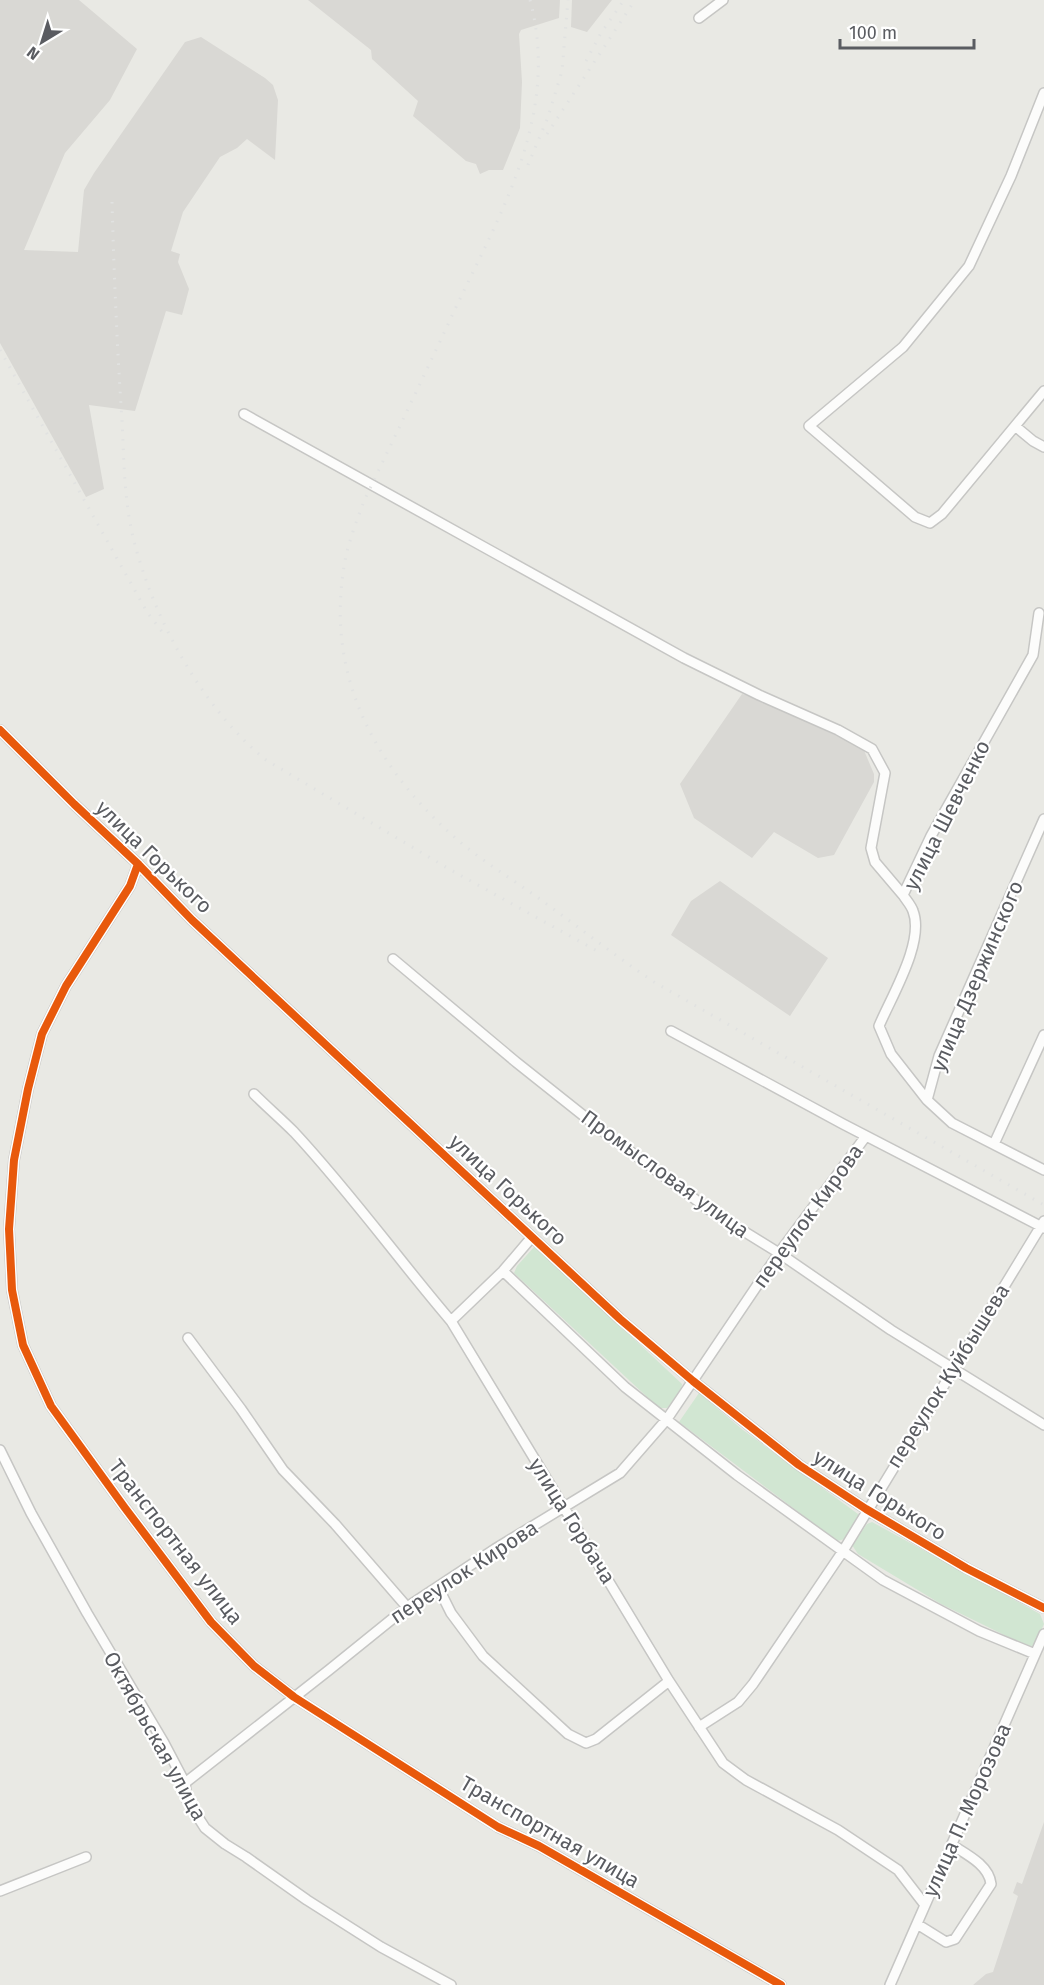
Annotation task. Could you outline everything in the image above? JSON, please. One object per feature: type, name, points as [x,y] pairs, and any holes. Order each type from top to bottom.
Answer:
[{"type":"street","points":[[699,18],[723,0]]},
{"type":"street","points":[[1044,93],[1011,176],[969,266],[903,347],[809,426],[915,517],[930,523],[942,514],[1044,391]]},
{"type":"street","points":[[244,414],[684,658],[838,730],[872,749],[885,773],[871,848],[875,862],[903,895]]},
{"type":"street","points":[[1015,426],[1044,447]]},
{"type":"street","name":"улица Шевченко","points":[[1044,603],[1033,656],[931,836],[903,895],[913,912],[915,935],[907,962],[879,1026],[891,1054],[927,1100],[952,1123],[1044,1170]]},
{"type":"street","name":"улица Горького","points":[[0,730],[222,947],[620,1319],[693,1381],[799,1465],[866,1509],[966,1569],[1044,1608]]},
{"type":"street","name":"улица Дзержинского","points":[[927,1100],[939,1056],[1044,819]]},
{"type":"street","name":"Транспортная улица","points":[[138,864],[130,886],[66,986],[42,1034],[14,1160],[9,1229],[12,1290],[23,1345],[51,1406],[211,1622],[254,1666],[294,1697],[498,1827],[539,1846],[781,1985]]},
{"type":"street","name":"Промысловая улица","points":[[393,959],[604,1132],[711,1211],[779,1253],[891,1330],[1044,1425]]},
{"type":"street","points":[[671,1031],[866,1136],[1043,1225]]},
{"type":"street","points":[[994,1144],[1044,1035]]},
{"type":"street","name":"улица Горбача","points":[[254,1094],[293,1132],[352,1199],[451,1321],[669,1681],[723,1763],[746,1780],[838,1830],[898,1870],[925,1905]]},
{"type":"street","name":"переулок Кирова","points":[[185,1783],[406,1607],[495,1549],[620,1473],[667,1419],[779,1253],[866,1136]]},
{"type":"street","name":"переулок Куйбышева","points":[[699,1727],[738,1702],[780,1644],[819,1583],[843,1551],[866,1509],[1043,1225]]},
{"type":"street","points":[[451,1321],[503,1271],[532,1237]]},
{"type":"street","points":[[503,1271],[625,1387],[737,1475],[883,1580],[979,1631],[1035,1654]]},
{"type":"street","points":[[188,1338],[283,1470],[335,1524],[406,1607]]},
{"type":"street","name":"Октябрьская улица","points":[[0,1450],[31,1513],[164,1743],[185,1783],[187,1800],[205,1828],[307,1900],[381,1947],[451,1985]]},
{"type":"street","points":[[438,1587],[451,1612],[483,1656],[568,1734],[586,1743],[596,1739],[669,1681]]},
{"type":"street","name":"улица П. Морозова","points":[[890,1985],[1044,1634]]},
{"type":"street","points":[[917,1923],[946,1942],[955,1939],[991,1884],[978,1863],[952,1845]]},
{"type":"street","points":[[0,1891],[86,1857]]},
{"type":"shaded area","points":[[0,0],[79,0],[137,49],[110,100],[65,153],[24,250],[78,252],[84,190],[185,42],[201,37],[265,78],[273,85],[278,100],[275,160],[247,139],[237,148],[220,157],[183,212],[171,251],[180,254],[178,262],[189,289],[182,315],[166,311],[135,411],[89,405],[104,489],[86,497],[0,343]]},
{"type":"shaded area","points":[[308,0],[560,0],[559,18],[521,30],[519,34],[522,82],[520,128],[503,170],[489,170],[480,174],[476,164],[466,161],[413,116],[418,101],[372,59],[371,50]]},
{"type":"shaded area","points":[[572,0],[612,0],[587,32],[571,27]]},
{"type":"shaded area","points":[[742,694],[863,748],[874,774],[874,782],[834,855],[818,858],[774,832],[752,858],[694,818],[680,784]]},
{"type":"shaded area","points":[[720,881],[828,958],[790,1016],[671,935],[691,901]]},
{"type":"shaded area","points":[[1044,1822],[1044,1985],[973,1985],[986,1974],[993,1972],[1018,1896],[1013,1893],[1017,1882],[1022,1884]]},
{"type":"green space","points":[[535,1246],[682,1384],[681,1392],[667,1408],[659,1408],[514,1273],[517,1266]]},
{"type":"green space","points":[[699,1393],[743,1430],[858,1514],[858,1519],[845,1539],[837,1541],[679,1422]]},
{"type":"green space","points":[[872,1522],[1040,1614],[1044,1624],[1034,1645],[1029,1647],[941,1604],[858,1554],[852,1545],[867,1524]]},
{"type":"railway","points":[[530,0],[537,41],[538,81],[532,121],[522,159],[492,233],[364,501],[345,561],[340,604],[342,645],[351,684],[365,721],[384,756],[407,788],[435,819],[475,854],[624,961],[654,982],[1044,1205]]},
{"type":"railway","points":[[528,165],[548,117],[562,71],[568,0]]},
{"type":"railway","points":[[586,61],[601,33],[624,0]]},
{"type":"railway","points":[[547,134],[635,0]]},
{"type":"railway","points":[[112,202],[124,466],[131,526],[154,601],[168,632],[202,689],[243,739],[266,760],[449,869],[599,952]]},
{"type":"railway","points":[[0,350],[147,612],[163,633]]},
{"type":"cycle path","points":[[0,730],[138,864],[192,920],[620,1319],[693,1381],[799,1465],[866,1509],[966,1568],[1044,1608]]},
{"type":"cycle path","points":[[138,864],[130,886],[66,986],[42,1034],[14,1160],[9,1229],[12,1290],[23,1345],[51,1406],[211,1622],[254,1666],[294,1697],[498,1827],[539,1846],[781,1985]]}]
